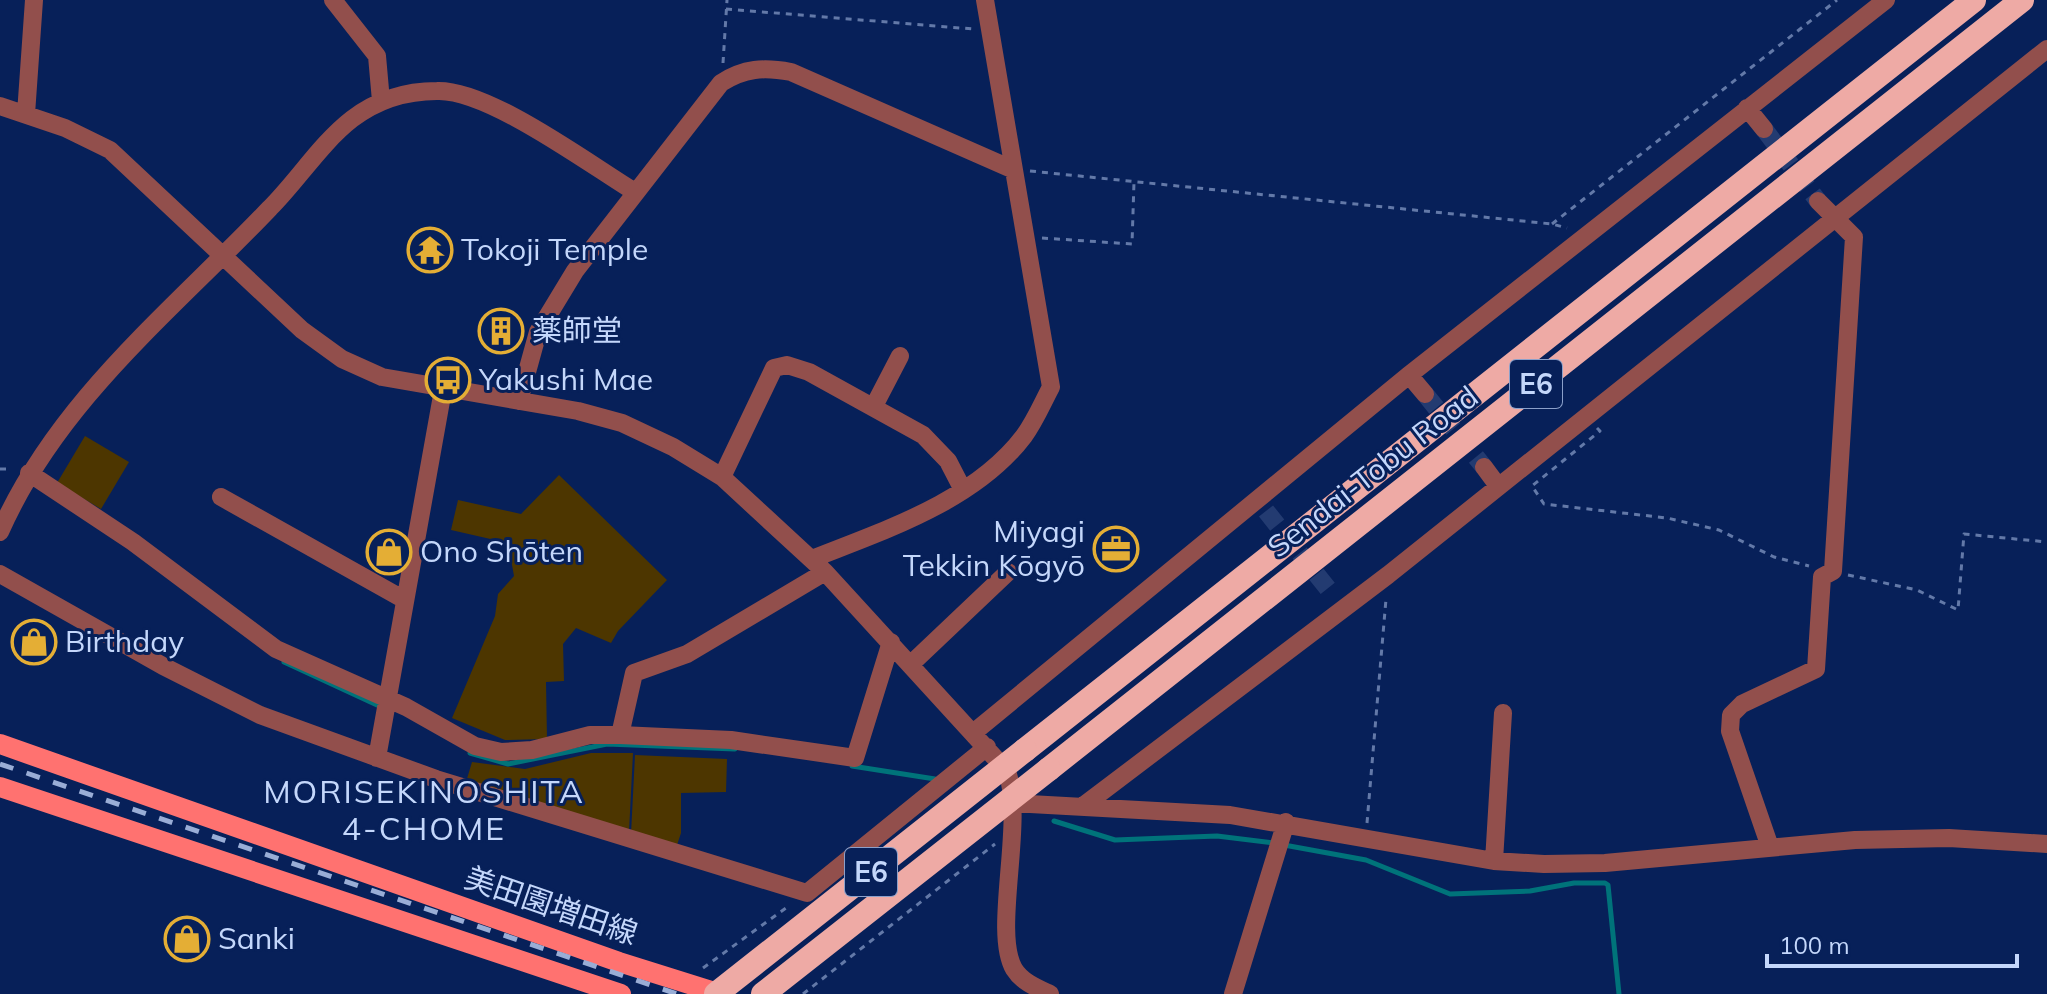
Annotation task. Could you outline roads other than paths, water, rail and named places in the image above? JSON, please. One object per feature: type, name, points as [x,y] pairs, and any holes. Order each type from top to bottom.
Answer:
[{"type":"highway","name":"Sendai-Tobu Road","points":[[719,994],[1974,0]]},
{"type":"highway","name":"Sendai-Tobu Road","points":[[763,994],[2022,0]]},
{"type":"main road","name":"美田園増田線","points":[[0,744],[619,962],[719,994]]},
{"type":"main road","name":"美田園増田線","points":[[0,787],[621,994]]},
{"type":"street","points":[[26,114],[34,0]]},
{"type":"street","points":[[333,0],[377,56],[381,101]]},
{"type":"street","points":[[620,735],[634,673],[687,654],[819,566],[963,490],[997,465],[1024,436],[1051,387],[985,0]]},
{"type":"street","points":[[973,733],[1261,504],[1409,375],[1886,0]]},
{"type":"street","points":[[1083,806],[1338,601],[1388,575],[1585,414],[1835,221],[2047,49]]},
{"type":"street","points":[[519,401],[538,332],[575,271],[721,83],[752,69],[791,72],[1014,170]]},
{"type":"street","points":[[0,532],[29,473],[69,415],[352,119],[381,101],[411,92],[442,90],[483,101],[635,192]]},
{"type":"street","points":[[0,106],[110,150],[225,254],[302,330],[342,359],[382,377],[578,411],[622,423],[673,447],[722,477],[819,566],[1007,771],[1013,803],[1009,956],[1024,980],[1050,994]]},
{"type":"street","points":[[1747,108],[1764,129]]},
{"type":"street","points":[[1770,847],[1730,731],[1731,715],[1742,704],[1816,669],[1822,577],[1833,571],[1854,237],[1818,201]]},
{"type":"street","points":[[874,406],[900,356]]},
{"type":"street","points":[[722,477],[774,368],[787,365],[809,372],[923,435],[948,461],[963,490]]},
{"type":"street","points":[[1409,375],[1425,394]]},
{"type":"street","points":[[377,758],[403,599],[443,390]]},
{"type":"street","points":[[1484,467],[1498,486]]},
{"type":"street","points":[[29,473],[133,542],[276,649],[388,702],[406,707],[475,746],[501,752],[532,750],[590,735],[620,735],[731,740],[855,758],[891,642]]},
{"type":"street","points":[[221,497],[403,599]]},
{"type":"street","points":[[911,664],[1008,572]]},
{"type":"street","points":[[0,574],[163,666],[260,715],[377,758],[807,893],[987,747]]},
{"type":"street","points":[[1494,861],[1503,713]]},
{"type":"street","points":[[1013,803],[1179,811],[1282,837],[1366,838],[1494,861],[1605,863],[1905,838],[2047,844]]},
{"type":"street","points":[[1233,994],[1282,837]]},
{"type":"waterway","points":[[284,662],[377,705]]},
{"type":"waterway","points":[[470,753],[508,764],[607,744],[735,749]]},
{"type":"waterway","points":[[852,766],[935,779]]},
{"type":"waterway","points":[[1054,821],[1115,840],[1217,836],[1274,843]]},
{"type":"waterway","points":[[1284,845],[1366,860],[1450,894],[1530,891],[1574,883],[1605,883],[1608,885],[1619,994]]},
{"type":"tunnel","points":[[1764,129],[1818,201]]},
{"type":"tunnel","points":[[1425,394],[1484,467]]},
{"type":"tunnel","points":[[1266,511],[1333,595]]},
{"type":"railway","points":[[0,764],[677,994]]},
{"type":"place","name":"Tokoji Temple","points":[[430,250]]},
{"type":"place","name":"薬師堂","points":[[501,331]]},
{"type":"place","name":"Yakushi Mae","points":[[448,380]]},
{"type":"place","name":"Miyagi Tekkin Kōgyō","points":[[1116,549]]},
{"type":"place","name":"Ono Shōten","points":[[389,552]]},
{"type":"place","name":"Birthday","points":[[34,642]]},
{"type":"place","name":"Sanki","points":[[187,939]]},
{"type":"district","name":"MORISEKINOSHITA 4-CHOME","points":[[424,810]]}]
